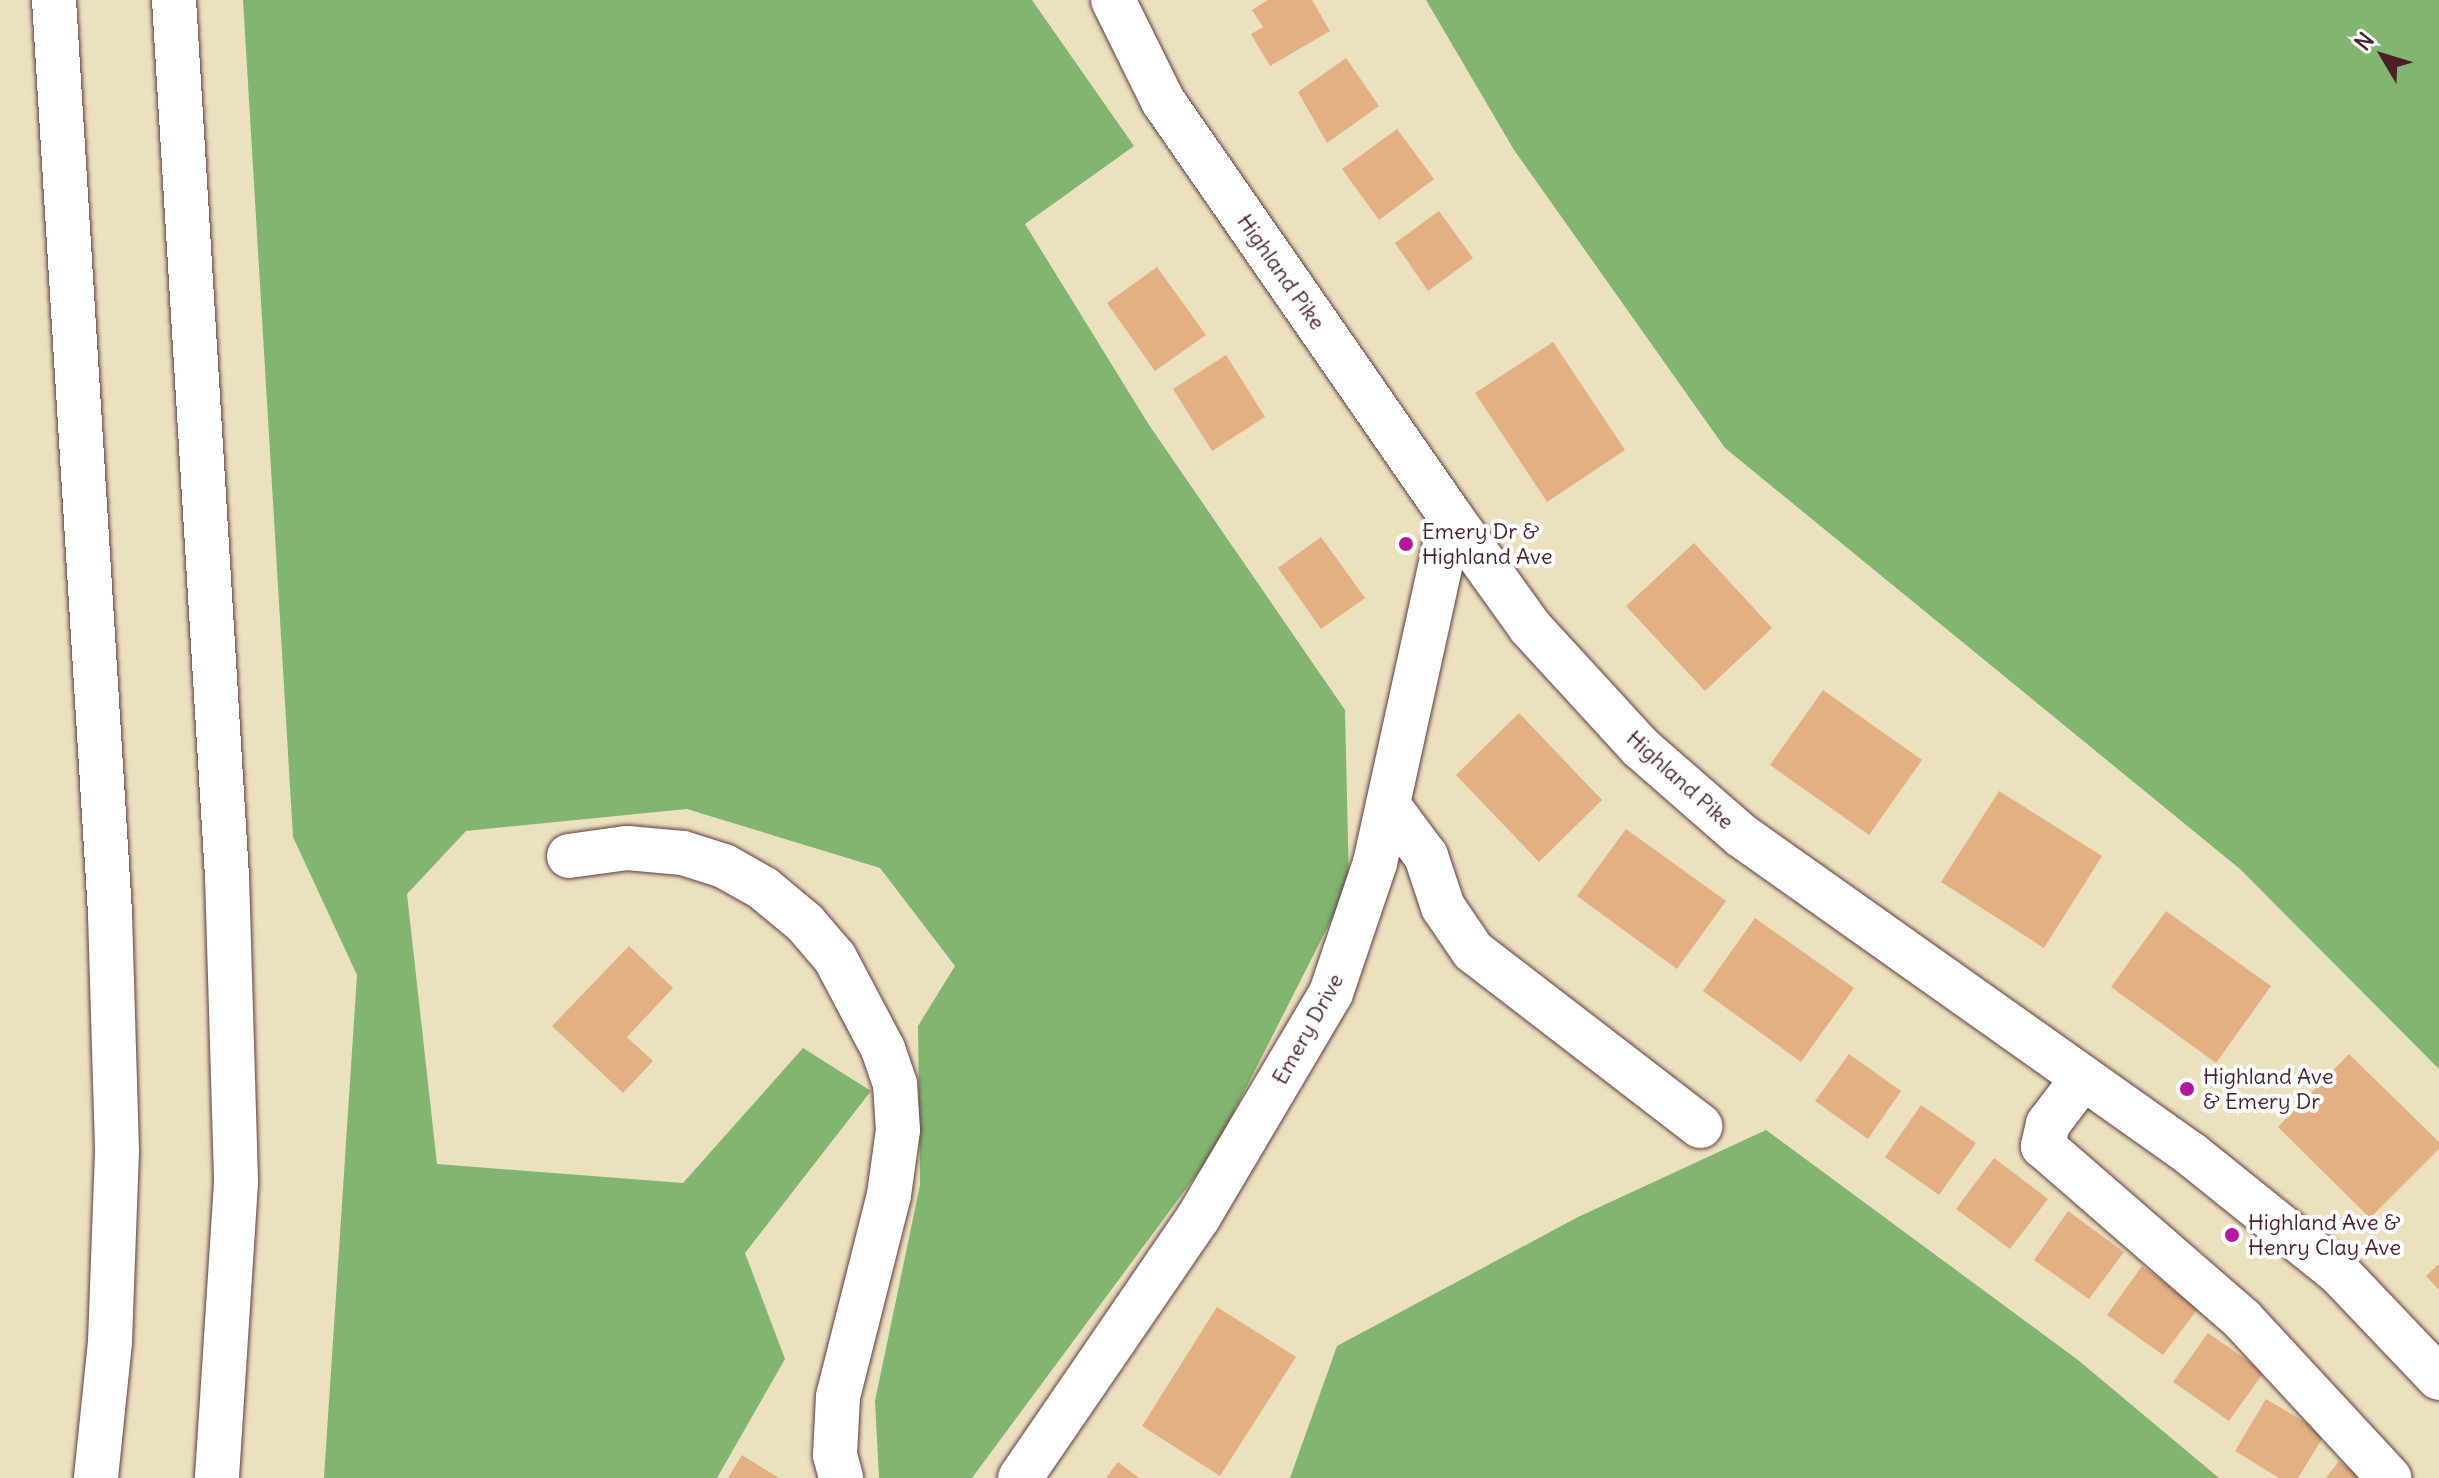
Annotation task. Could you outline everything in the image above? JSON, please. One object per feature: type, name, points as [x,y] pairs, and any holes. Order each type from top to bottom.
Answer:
[{"type":"main road","points":[[54,0],[110,914],[117,1151],[110,1342],[96,1478]]},
{"type":"main road","points":[[174,0],[227,892],[236,1183],[217,1478]]},
{"type":"main road","name":"Highland Pike","points":[[1113,0],[1163,101],[1451,517],[1530,627],[1641,748],[1742,836],[2191,1154],[2339,1273],[2439,1378]]},
{"type":"main road","name":"Emery Drive","points":[[1020,1478],[1198,1218],[1331,993],[1353,940],[1388,805],[1451,517]]},
{"type":"main road","points":[[1388,805],[1426,856],[1443,907],[1473,951],[1700,1126]]},
{"type":"main road","points":[[569,856],[627,848],[683,853],[724,866],[763,888],[805,923],[835,958],[883,1049],[895,1084],[898,1130],[889,1195],[838,1397],[835,1455],[841,1478]]},
{"type":"main road","points":[[2083,1078],[2048,1124],[2043,1146],[2242,1319],[2389,1478]]},
{"type":"green space","points":[[243,0],[1032,0],[1134,146],[1025,224],[1149,425],[1345,710],[1349,885],[1214,1151],[972,1478],[879,1478],[875,1401],[920,1185],[918,1026],[955,966],[880,868],[687,809],[466,831],[407,894],[437,1164],[683,1183],[803,1048],[871,1091],[745,1253],[785,1359],[717,1478],[324,1478],[357,975],[293,837]]},
{"type":"green space","points":[[1426,0],[2439,0],[2439,1069],[2240,869],[1725,448],[1514,150]]},
{"type":"green space","points":[[1766,1130],[2078,1360],[2219,1478],[1290,1478],[1337,1346],[1578,1217]]},
{"type":"building","points":[[1268,0],[1312,0],[1330,31],[1270,66],[1251,34],[1263,27],[1252,10]]},
{"type":"building","points":[[1346,58],[1379,106],[1327,143],[1298,92]]},
{"type":"building","points":[[1397,129],[1434,179],[1379,220],[1342,169]]},
{"type":"building","points":[[1439,211],[1473,258],[1428,291],[1395,243]]},
{"type":"building","points":[[1157,267],[1206,335],[1155,371],[1107,303]]},
{"type":"building","points":[[1553,342],[1625,450],[1547,502],[1475,393]]},
{"type":"building","points":[[1226,355],[1265,417],[1212,451],[1173,389]]},
{"type":"building","points":[[1321,537],[1365,598],[1321,629],[1278,568]]},
{"type":"building","points":[[1694,543],[1772,628],[1705,691],[1626,606]]},
{"type":"building","points":[[1823,690],[1922,760],[1869,835],[1770,765]]},
{"type":"building","points":[[1519,713],[1602,800],[1539,862],[1456,775]]},
{"type":"building","points":[[1999,791],[2102,856],[2044,948],[1941,882]]},
{"type":"building","points":[[1626,829],[1726,901],[1677,969],[1577,896]]},
{"type":"building","points":[[2166,911],[2271,986],[2216,1063],[2111,987]]},
{"type":"building","points":[[1755,918],[1854,988],[1801,1062],[1703,991]]},
{"type":"building","points":[[629,946],[673,988],[627,1037],[653,1061],[623,1093],[552,1026]]},
{"type":"building","points":[[1849,1054],[1901,1091],[1868,1139],[1815,1101]]},
{"type":"building","points":[[2349,1054],[2439,1142],[2439,1149],[2370,1218],[2278,1127]]},
{"type":"building","points":[[1921,1105],[1976,1143],[1939,1195],[1885,1157]]},
{"type":"building","points":[[1994,1158],[2048,1199],[2010,1249],[1956,1209]]},
{"type":"building","points":[[2068,1211],[2124,1252],[2089,1299],[2034,1260]]},
{"type":"building","points":[[2439,1264],[2439,1290],[2426,1276]]},
{"type":"building","points":[[2142,1266],[2199,1307],[2163,1355],[2107,1315]]},
{"type":"building","points":[[1217,1307],[1296,1357],[1220,1476],[1142,1426]]},
{"type":"building","points":[[2208,1333],[2264,1372],[2229,1421],[2173,1382]]},
{"type":"building","points":[[2266,1399],[2325,1434],[2298,1478],[2279,1478],[2235,1451]]},
{"type":"building","points":[[742,1455],[779,1478],[728,1478]]},
{"type":"building","points":[[2339,1461],[2361,1478],[2326,1478]]},
{"type":"building","points":[[1118,1462],[1139,1478],[1106,1478]]},
{"type":"place","name":"Emery Dr & Highland Ave","points":[[1406,544]]},
{"type":"place","name":"Highland Ave & Emery Dr","points":[[2187,1089]]},
{"type":"place","name":"Highland Ave & Henry Clay Ave","points":[[2232,1235]]}]
